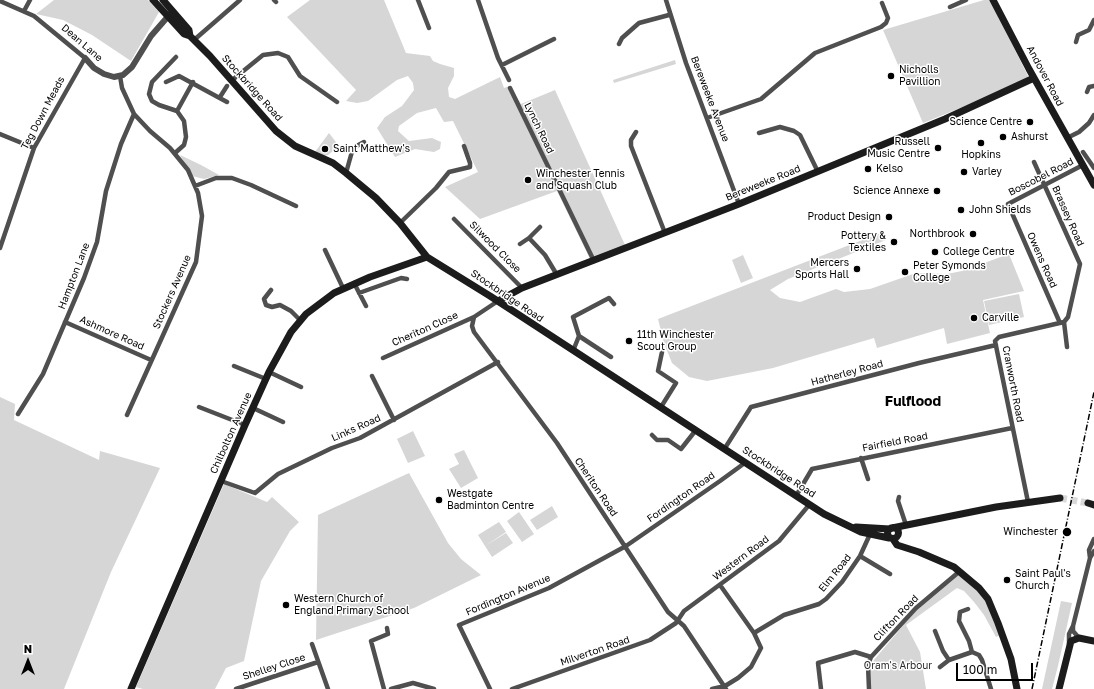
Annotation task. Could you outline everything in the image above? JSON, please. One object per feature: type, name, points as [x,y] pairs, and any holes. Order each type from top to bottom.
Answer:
[{"type":"main road","name":"Stockbridge Road","points":[[153,0],[184,34],[192,38]]},
{"type":"main road","name":"Stockbridge Road","points":[[163,0],[189,30],[192,38],[229,84],[287,140],[333,163],[346,172],[376,198],[400,223],[427,257],[498,301],[573,351],[725,448],[796,496],[837,521],[852,527],[893,534],[906,525],[1028,502],[1060,498]]},
{"type":"main road","name":"Andover Road","points":[[994,0],[1034,78],[1067,138],[1083,161],[1094,185]]},
{"type":"main road","name":"Bereweeke Road","points":[[498,301],[522,288],[665,234],[818,172],[988,101],[1034,78]]},
{"type":"main road","name":"Chilbolton Avenue","points":[[131,689],[245,425],[269,372],[291,332],[318,304],[343,288],[427,257]]},
{"type":"main road","points":[[893,534],[897,545],[912,549],[946,563],[960,571],[979,588],[988,599],[1011,659],[1017,689]]},
{"type":"main road","points":[[1060,688],[1070,644],[1073,640],[1079,638],[1094,641]]},
{"type":"street","points":[[24,11],[30,0]]},
{"type":"street","points":[[192,38],[240,0]]},
{"type":"street","points":[[418,0],[429,28]]},
{"type":"street","points":[[478,0],[498,58],[509,80]]},
{"type":"street","name":"Bereweeke Avenue","points":[[666,0],[670,15],[739,204]]},
{"type":"street","points":[[950,7],[966,0]]},
{"type":"street","name":"Dean Lane","points":[[0,1],[24,11],[40,20],[85,58],[94,68],[104,74],[120,76]]},
{"type":"street","points":[[707,118],[761,99],[815,53],[881,27],[886,23],[888,18],[882,3]]},
{"type":"street","points":[[120,76],[127,72],[132,66],[151,36],[167,16],[173,11]]},
{"type":"street","points":[[619,44],[622,38],[639,23],[670,15]]},
{"type":"street","points":[[1076,42],[1078,35],[1089,30],[1094,20]]},
{"type":"street","points":[[502,65],[554,39]]},
{"type":"street","points":[[220,97],[229,84],[263,55],[278,53],[288,57],[300,76],[337,102]]},
{"type":"street","points":[[175,153],[184,145],[186,137],[184,121],[178,111],[159,106],[152,101],[149,94],[152,82],[176,57]]},
{"type":"street","name":"Teg Down Meads","points":[[0,248],[34,148],[85,58]]},
{"type":"street","name":"Stockers Avenue","points":[[120,76],[122,88],[134,114],[150,132],[175,153],[184,164],[195,186],[202,216],[196,262],[127,415]]},
{"type":"street","points":[[166,82],[179,76],[193,82],[227,102]]},
{"type":"street","points":[[178,111],[193,82]]},
{"type":"street","points":[[1087,92],[1089,87],[1094,86]]},
{"type":"street","name":"Lynch Road","points":[[510,88],[594,261]]},
{"type":"street","name":"Hampton Lane","points":[[18,414],[43,374],[84,278],[97,242],[106,191],[121,144],[134,114]]},
{"type":"street","points":[[1067,138],[1079,132],[1089,123],[1094,115]]},
{"type":"street","points":[[759,132],[780,127],[794,131],[800,136],[818,172]]},
{"type":"street","points":[[636,132],[631,140],[631,146],[665,234]]},
{"type":"street","points":[[0,134],[34,148]]},
{"type":"street","points":[[346,172],[353,148],[364,142]]},
{"type":"street","points":[[400,223],[436,188],[449,172],[470,167],[464,146]]},
{"type":"street","name":"Andover Road","points":[[1083,152],[1083,161],[1094,168]]},
{"type":"street","name":"Boscobel Road","points":[[1008,204],[1044,186],[1083,161]]},
{"type":"street","name":"Brassey Road","points":[[1034,162],[1080,264],[1068,317],[1062,323],[1067,347]]},
{"type":"street","points":[[195,186],[216,178],[232,178],[252,185],[296,206]]},
{"type":"street","name":"Owens Road","points":[[1008,204],[1062,323]]},
{"type":"street","name":"Silwood Close","points":[[454,219],[522,288]]},
{"type":"street","points":[[520,244],[529,238],[540,227]]},
{"type":"street","points":[[529,238],[545,255],[557,275]]},
{"type":"street","points":[[325,250],[343,288]]},
{"type":"street","points":[[359,293],[401,278],[406,279]]},
{"type":"street","points":[[354,283],[366,306]]},
{"type":"street","points":[[270,290],[264,299],[266,305],[272,307],[280,305],[291,311],[301,320]]},
{"type":"street","points":[[573,351],[579,336],[573,317],[609,298],[614,304]]},
{"type":"street","points":[[474,317],[498,301]]},
{"type":"street","name":"Cheriton Close","points":[[383,358],[474,317]]},
{"type":"street","name":"Cheriton Road","points":[[474,317],[472,326],[482,345],[498,362],[557,443],[668,612],[684,626],[725,688]]},
{"type":"street","name":"Ashmore Road","points":[[65,322],[151,360]]},
{"type":"street","name":"Cranworth Road","points":[[1028,502],[1012,428],[996,345],[996,338],[999,336],[1062,323]]},
{"type":"street","points":[[579,336],[612,356]]},
{"type":"street","name":"Hatherley Road","points":[[725,448],[751,407],[919,363],[996,345]]},
{"type":"street","points":[[661,407],[676,383],[658,372],[662,352]]},
{"type":"street","name":"Links Road","points":[[221,481],[255,493],[278,474],[332,448],[360,438],[498,362]]},
{"type":"street","points":[[234,366],[266,380]]},
{"type":"street","points":[[269,372],[302,387]]},
{"type":"street","points":[[372,376],[394,420]]},
{"type":"street","points":[[199,406],[245,425]]},
{"type":"street","points":[[253,408],[283,422]]},
{"type":"street","name":"Fairfield Road","points":[[796,496],[812,469],[1012,428]]},
{"type":"street","points":[[652,435],[656,440],[668,440],[681,449],[696,430]]},
{"type":"street","points":[[861,458],[868,479]]},
{"type":"street","name":"Fordington Road","points":[[626,546],[726,477],[744,462]]},
{"type":"street","points":[[899,497],[898,501],[906,525]]},
{"type":"street","name":"Western Road","points":[[678,620],[684,611],[779,541],[810,505]]},
{"type":"street","name":"Elm Road","points":[[754,633],[784,615],[819,604],[826,599],[842,582],[860,556],[871,531]]},
{"type":"street","points":[[1090,558],[1089,550],[1094,539]]},
{"type":"street","name":"Fordington Avenue","points":[[490,689],[459,625],[549,588],[626,546]]},
{"type":"street","points":[[1070,644],[1069,634],[1073,626],[1090,558],[1094,551]]},
{"type":"street","points":[[860,556],[890,574]]},
{"type":"street","name":"Clifton Road","points":[[871,657],[916,608],[960,571]]},
{"type":"street","points":[[712,689],[725,688],[751,667],[760,653],[761,646],[754,633],[720,585]]},
{"type":"street","points":[[968,609],[960,612],[958,616],[972,652]]},
{"type":"street","name":"Milverton Road","points":[[512,689],[643,644],[678,620]]},
{"type":"street","points":[[1073,626],[1073,631],[1079,638]]},
{"type":"street","points":[[384,689],[371,641],[388,634],[387,628]]},
{"type":"street","points":[[935,630],[943,651],[949,660]]},
{"type":"street","points":[[312,644],[328,689]]},
{"type":"street","points":[[821,689],[818,663],[855,652],[871,657],[868,665],[869,689]]},
{"type":"street","points":[[940,667],[949,660],[972,652],[979,655],[991,689]]},
{"type":"street","name":"Shelley Close","points":[[236,689],[318,662]]},
{"type":"street","points":[[391,689],[413,683],[434,689]]},
{"type":"green space","points":[[54,0],[148,0],[159,12],[131,61],[92,35],[63,20],[36,14]]},
{"type":"green space","points":[[310,0],[384,0],[406,53],[430,56],[433,61],[454,68],[454,76],[448,88],[449,97],[455,99],[500,77],[504,88],[510,86],[521,104],[555,90],[625,245],[590,259],[557,191],[480,219],[445,187],[478,172],[453,121],[444,122],[436,108],[417,113],[399,126],[398,131],[409,141],[432,138],[441,142],[440,149],[434,152],[415,149],[395,157],[377,128],[385,117],[402,106],[414,90],[413,83],[408,76],[397,80],[368,101],[357,103],[346,101],[356,90],[287,17]]},
{"type":"green space","points":[[984,0],[990,0],[1030,80],[923,123],[883,30]]},
{"type":"green space","points":[[675,60],[676,64],[614,83],[613,80]]},
{"type":"green space","points":[[329,133],[339,146],[328,155],[324,156],[315,152]]},
{"type":"green space","points":[[180,155],[219,175],[204,179],[192,176]]},
{"type":"green space","points":[[884,233],[886,240],[788,279],[770,290],[780,298],[800,302],[836,289],[844,292],[870,289],[916,273],[947,274],[962,271],[1009,254],[1024,291],[983,300],[990,333],[947,344],[944,328],[877,348],[874,338],[773,368],[707,381],[689,377],[672,363],[664,343],[658,319]]},
{"type":"green space","points":[[743,255],[753,278],[741,283],[732,260]]},
{"type":"green space","points":[[1019,294],[1024,317],[989,325],[984,301]]},
{"type":"green space","points":[[0,397],[15,404],[14,420],[99,460],[100,451],[160,468],[111,572],[64,689],[0,689]]},
{"type":"green space","points":[[413,431],[425,456],[408,463],[397,439]]},
{"type":"green space","points":[[464,450],[478,478],[461,488],[449,469],[459,464],[454,454]]},
{"type":"green space","points":[[409,473],[448,543],[461,559],[481,575],[414,608],[316,640],[318,515]]},
{"type":"green space","points":[[224,484],[267,502],[272,497],[299,522],[290,531],[261,581],[244,661],[226,668],[215,689],[143,689],[136,687]]},
{"type":"green space","points":[[552,506],[558,517],[537,530],[530,520]]},
{"type":"green space","points":[[519,512],[534,534],[522,542],[507,521]]},
{"type":"green space","points":[[499,522],[506,532],[485,546],[478,535]]},
{"type":"green space","points":[[506,533],[513,543],[492,557],[485,546]]},
{"type":"green space","name":"Oram's Arbour","points":[[959,574],[979,590],[985,599],[1001,635],[996,637],[984,615],[974,602],[964,591],[957,588],[906,625],[920,652],[926,689],[871,689],[869,672],[874,660],[918,608]]},
{"type":"green space","points":[[1061,601],[1072,603],[1052,689],[1042,689]]},
{"type":"tunnel","points":[[1060,498],[1088,503]]},
{"type":"railway","points":[[1032,689],[1094,392]]},
{"type":"place","name":"Nicholls Pavillion","points":[[891,76]]},
{"type":"place","name":"Science Centre","points":[[1030,122]]},
{"type":"place","name":"Ashurst","points":[[1003,137]]},
{"type":"place","name":"Hopkins","points":[[981,143]]},
{"type":"place","name":"Russell Music Centre","points":[[938,148]]},
{"type":"place","name":"Saint Matthew's","points":[[325,149]]},
{"type":"place","name":"Kelso","points":[[868,169]]},
{"type":"place","name":"Varley","points":[[964,172]]},
{"type":"place","name":"Winchester Tennis and Squash Club","points":[[528,180]]},
{"type":"place","name":"Science Annexe","points":[[937,191]]},
{"type":"place","name":"John Shields","points":[[961,210]]},
{"type":"place","name":"Product Design","points":[[889,217]]},
{"type":"place","name":"Northbrook","points":[[973,234]]},
{"type":"place","name":"Pottery & Textiles","points":[[894,242]]},
{"type":"place","name":"College Centre","points":[[935,252]]},
{"type":"place","name":"Mercers Sports Hall","points":[[857,269]]},
{"type":"place","name":"Peter Symonds College","points":[[905,272]]},
{"type":"place","name":"Carville","points":[[974,318]]},
{"type":"place","name":"11th Winchester Scout Group","points":[[629,341]]},
{"type":"place","name":"Westgate Badminton Centre","points":[[439,500]]},
{"type":"place","name":"Winchester","points":[[1067,532]]},
{"type":"place","name":"Saint Paul's Church","points":[[1007,580]]},
{"type":"place","name":"Western Church of England Primary School","points":[[286,605]]},
{"type":"district","name":"Fulflood","points":[[913,402]]}]
